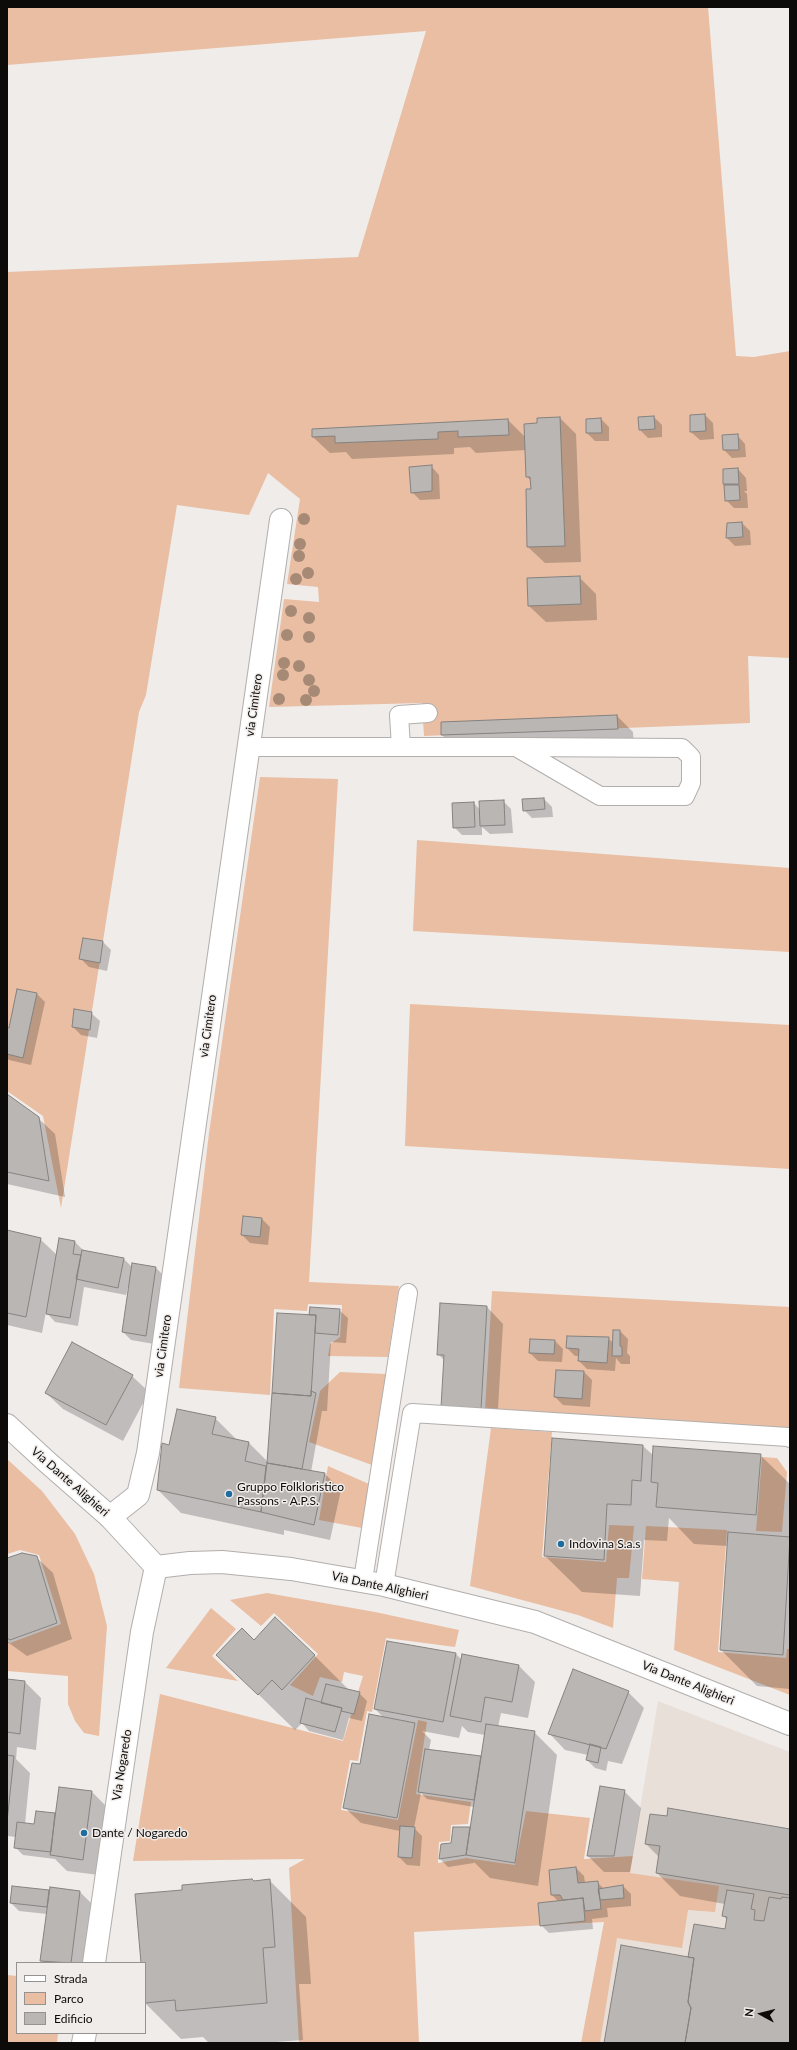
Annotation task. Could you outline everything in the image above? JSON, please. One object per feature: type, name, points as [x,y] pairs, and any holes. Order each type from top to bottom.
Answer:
[{"type":"street","name":"via Cimitero","points":[[110,1517],[138,1495],[148,1453],[281,520]]},
{"type":"street","name":"Via Dante Alighieri","points":[[7,1425],[110,1517],[156,1567],[190,1563],[222,1562],[291,1569],[374,1582],[535,1622],[790,1724]]},
{"type":"street","name":"Via Nogaredo","points":[[94,1962],[142,1632],[156,1567]]},
{"type":"lane","points":[[401,747],[400,714],[428,713]]},
{"type":"lane","points":[[248,747],[516,747],[682,748],[691,757],[691,783],[685,796],[600,796],[516,747]]},
{"type":"lane","points":[[374,1582],[408,1293]]},
{"type":"lane","points":[[374,1582],[412,1413],[790,1438]]},
{"type":"shaded area","points":[[658,1701],[790,1752],[790,2043],[581,2043],[623,1910]]},
{"type":"green space","points":[[7,7],[708,7],[736,356],[754,357],[790,351],[790,658],[748,656],[750,723],[424,736],[422,703],[269,707],[284,599],[319,602],[318,587],[287,584],[300,499],[268,473],[249,515],[177,505],[146,695],[139,712],[61,1208],[43,1116],[7,1091],[7,272],[358,257],[426,31],[7,65]]},
{"type":"green space","points":[[260,777],[338,779],[309,1282],[399,1286],[388,1357],[328,1356],[330,1344],[340,1337],[342,1305],[308,1304],[307,1311],[274,1309],[270,1395],[179,1388],[209,1133]]},
{"type":"green space","points":[[417,840],[790,868],[790,952],[413,931]]},
{"type":"green space","points":[[410,1004],[790,1025],[790,1169],[405,1146]]},
{"type":"green space","points":[[492,1291],[790,1307],[790,1428],[485,1409]]},
{"type":"green space","points":[[340,1372],[386,1374],[372,1465],[309,1442],[320,1391]]},
{"type":"green space","points":[[491,1428],[552,1432],[542,1557],[606,1562],[609,1525],[634,1526],[629,1578],[617,1578],[613,1628],[578,1615],[470,1586]]},
{"type":"green space","points":[[762,1457],[777,1458],[787,1472],[782,1532],[756,1531]]},
{"type":"green space","points":[[7,1459],[42,1491],[75,1534],[94,1574],[107,1626],[99,1736],[84,1733],[75,1721],[68,1704],[68,1676],[7,1671],[7,1641],[10,1643],[61,1624],[39,1555],[20,1550],[7,1554]]},
{"type":"green space","points":[[328,1466],[369,1484],[362,1528],[319,1520]]},
{"type":"green space","points":[[646,1526],[727,1530],[718,1652],[786,1658],[787,1649],[790,1649],[790,1695],[674,1650],[679,1582],[642,1579]]},
{"type":"green space","points":[[267,1593],[375,1612],[459,1630],[455,1647],[386,1638],[372,1712],[367,1711],[358,1761],[350,1760],[341,1810],[398,1820],[418,1720],[427,1722],[416,1794],[471,1802],[468,1824],[451,1825],[450,1841],[439,1842],[438,1863],[466,1858],[515,1865],[526,1811],[590,1818],[584,1859],[633,1856],[630,1873],[719,1886],[715,1912],[688,1910],[682,1948],[617,1938],[600,2043],[581,2043],[604,1922],[414,1932],[419,2043],[299,2043],[289,1868],[305,1859],[133,1861],[160,1694],[343,1741],[363,1676],[344,1672],[342,1682],[320,1677],[313,1696],[290,1685],[318,1654],[274,1613],[261,1626],[230,1600]]},
{"type":"green space","points":[[211,1608],[236,1629],[212,1656],[238,1681],[166,1668]]},
{"type":"green space","points":[[7,1975],[16,1976],[16,2034],[58,2034],[57,2043],[7,2043]]},
{"type":"building","points":[[705,414],[706,431],[690,432],[690,415]]},
{"type":"building","points":[[654,416],[655,429],[639,430],[638,417]]},
{"type":"building","points":[[560,417],[565,546],[527,547],[526,489],[531,489],[530,477],[526,477],[524,424],[537,423],[537,418]]},
{"type":"building","points":[[601,418],[602,433],[586,433],[586,419]]},
{"type":"building","points":[[508,419],[509,435],[458,437],[458,431],[438,432],[438,439],[335,443],[335,436],[312,437],[312,429]]},
{"type":"building","points":[[738,434],[739,450],[723,450],[722,435]]},
{"type":"building","points":[[432,465],[432,491],[411,493],[409,467]]},
{"type":"building","points":[[738,468],[739,484],[723,484],[723,469]]},
{"type":"building","points":[[724,485],[739,485],[740,500],[725,501]]},
{"type":"building","points":[[742,522],[743,537],[726,538],[727,523]]},
{"type":"building","points":[[580,576],[581,604],[528,606],[527,578]]},
{"type":"building","points":[[617,715],[618,729],[441,735],[441,722]]},
{"type":"building","points":[[544,798],[545,809],[523,811],[522,799]]},
{"type":"building","points":[[504,800],[505,825],[480,826],[479,801]]},
{"type":"building","points":[[474,802],[475,827],[453,828],[452,803]]},
{"type":"building","points":[[83,938],[103,941],[100,963],[79,959]]},
{"type":"building","points":[[17,989],[37,993],[23,1058],[7,1054],[7,1027],[9,1028]]},
{"type":"building","points":[[74,1009],[92,1012],[90,1030],[72,1027]]},
{"type":"building","points":[[7,1094],[39,1117],[49,1181],[7,1172]]},
{"type":"building","points":[[243,1216],[262,1218],[260,1237],[241,1235]]},
{"type":"building","points":[[7,1230],[41,1238],[26,1317],[7,1313]]},
{"type":"building","points":[[59,1238],[75,1241],[73,1254],[81,1255],[70,1318],[46,1314]]},
{"type":"building","points":[[82,1250],[124,1258],[118,1288],[76,1279]]},
{"type":"building","points":[[132,1263],[156,1267],[146,1336],[122,1332]]},
{"type":"building","points":[[440,1303],[487,1306],[481,1409],[441,1407],[444,1355],[437,1355]]},
{"type":"building","points":[[310,1307],[340,1309],[338,1335],[315,1333],[316,1315],[309,1315]]},
{"type":"building","points":[[277,1313],[316,1315],[311,1396],[272,1393]]},
{"type":"building","points":[[613,1330],[620,1330],[620,1346],[622,1347],[622,1356],[612,1356]]},
{"type":"building","points":[[567,1336],[609,1337],[607,1363],[578,1361],[579,1349],[566,1348]]},
{"type":"building","points":[[530,1339],[555,1340],[554,1354],[529,1353]]},
{"type":"building","points":[[72,1342],[133,1375],[106,1425],[45,1393]]},
{"type":"building","points":[[556,1370],[584,1371],[582,1399],[554,1397]]},
{"type":"building","points":[[311,1391],[316,1393],[302,1469],[267,1463],[272,1393],[311,1396]]},
{"type":"building","points":[[177,1409],[216,1417],[212,1434],[249,1442],[245,1461],[266,1466],[261,1512],[157,1490],[162,1443],[169,1445]]},
{"type":"building","points":[[552,1438],[643,1445],[641,1481],[632,1480],[631,1505],[607,1504],[604,1560],[544,1556]]},
{"type":"building","points":[[653,1446],[761,1454],[756,1515],[656,1507],[658,1483],[651,1482]]},
{"type":"building","points":[[267,1463],[325,1473],[314,1525],[261,1512]]},
{"type":"building","points":[[728,1532],[790,1537],[783,1655],[720,1650]]},
{"type":"building","points":[[22,1553],[37,1556],[57,1623],[10,1640],[7,1638],[7,1558]]},
{"type":"building","points":[[275,1617],[315,1655],[282,1690],[272,1680],[258,1695],[216,1655],[242,1628],[254,1640]]},
{"type":"building","points":[[387,1641],[456,1653],[443,1722],[374,1709]]},
{"type":"building","points":[[462,1654],[519,1665],[512,1702],[485,1697],[481,1722],[450,1716]]},
{"type":"building","points":[[573,1669],[629,1691],[606,1749],[548,1734]]},
{"type":"building","points":[[7,1679],[25,1681],[20,1734],[7,1732]]},
{"type":"building","points":[[326,1684],[360,1692],[354,1714],[341,1711],[342,1708],[321,1703]]},
{"type":"building","points":[[306,1698],[342,1708],[335,1732],[300,1723]]},
{"type":"building","points":[[369,1714],[415,1723],[397,1818],[343,1808],[352,1763],[360,1764]]},
{"type":"building","points":[[486,1724],[535,1731],[515,1863],[466,1855]]},
{"type":"building","points":[[590,1744],[601,1747],[598,1763],[586,1760]]},
{"type":"building","points":[[425,1749],[481,1756],[474,1800],[418,1792]]},
{"type":"building","points":[[7,1755],[14,1756],[7,1822]]},
{"type":"building","points":[[600,1786],[625,1790],[614,1856],[587,1856]]},
{"type":"building","points":[[59,1787],[92,1791],[83,1860],[50,1855]]},
{"type":"building","points":[[668,1808],[790,1829],[790,1895],[656,1873],[660,1846],[645,1844],[650,1814],[667,1816]]},
{"type":"building","points":[[36,1811],[55,1813],[51,1852],[14,1848],[17,1822],[34,1824]]},
{"type":"building","points":[[400,1826],[415,1827],[412,1858],[398,1857]]},
{"type":"building","points":[[453,1827],[470,1827],[466,1855],[439,1859],[441,1844],[451,1843]]},
{"type":"building","points":[[576,1867],[578,1883],[598,1881],[601,1909],[585,1911],[583,1898],[563,1900],[560,1895],[551,1895],[549,1870]]},
{"type":"building","points":[[252,1879],[254,1881],[270,1879],[275,1947],[263,1948],[267,2003],[176,2011],[175,2000],[146,2003],[146,1962],[141,1962],[135,1894],[182,1890],[182,1885]]},
{"type":"building","points":[[623,1885],[624,1898],[600,1900],[598,1889]]},
{"type":"building","points":[[12,1886],[49,1890],[47,1907],[10,1903]]},
{"type":"building","points":[[50,1887],[80,1891],[71,1962],[40,1961]]},
{"type":"building","points":[[727,1890],[754,1894],[751,1909],[755,1910],[754,1920],[764,1921],[769,1897],[781,1899],[782,1897],[790,1898],[790,2043],[685,2043],[691,2008],[688,2002],[694,1958],[688,1957],[694,1924],[725,1929],[727,1917],[722,1916]]},
{"type":"building","points":[[583,1898],[585,1921],[540,1926],[538,1903]]},
{"type":"building","points":[[621,1945],[694,1958],[688,2002],[691,2008],[685,2043],[604,2043]]},
{"type":"place","name":"Gruppo Folkloristico Passons - A.P.S.","points":[[229,1494]]},
{"type":"place","name":"Indovina S.a.s","points":[[561,1544]]},
{"type":"place","name":"Dante / Nogaredo","points":[[84,1833]]}]
